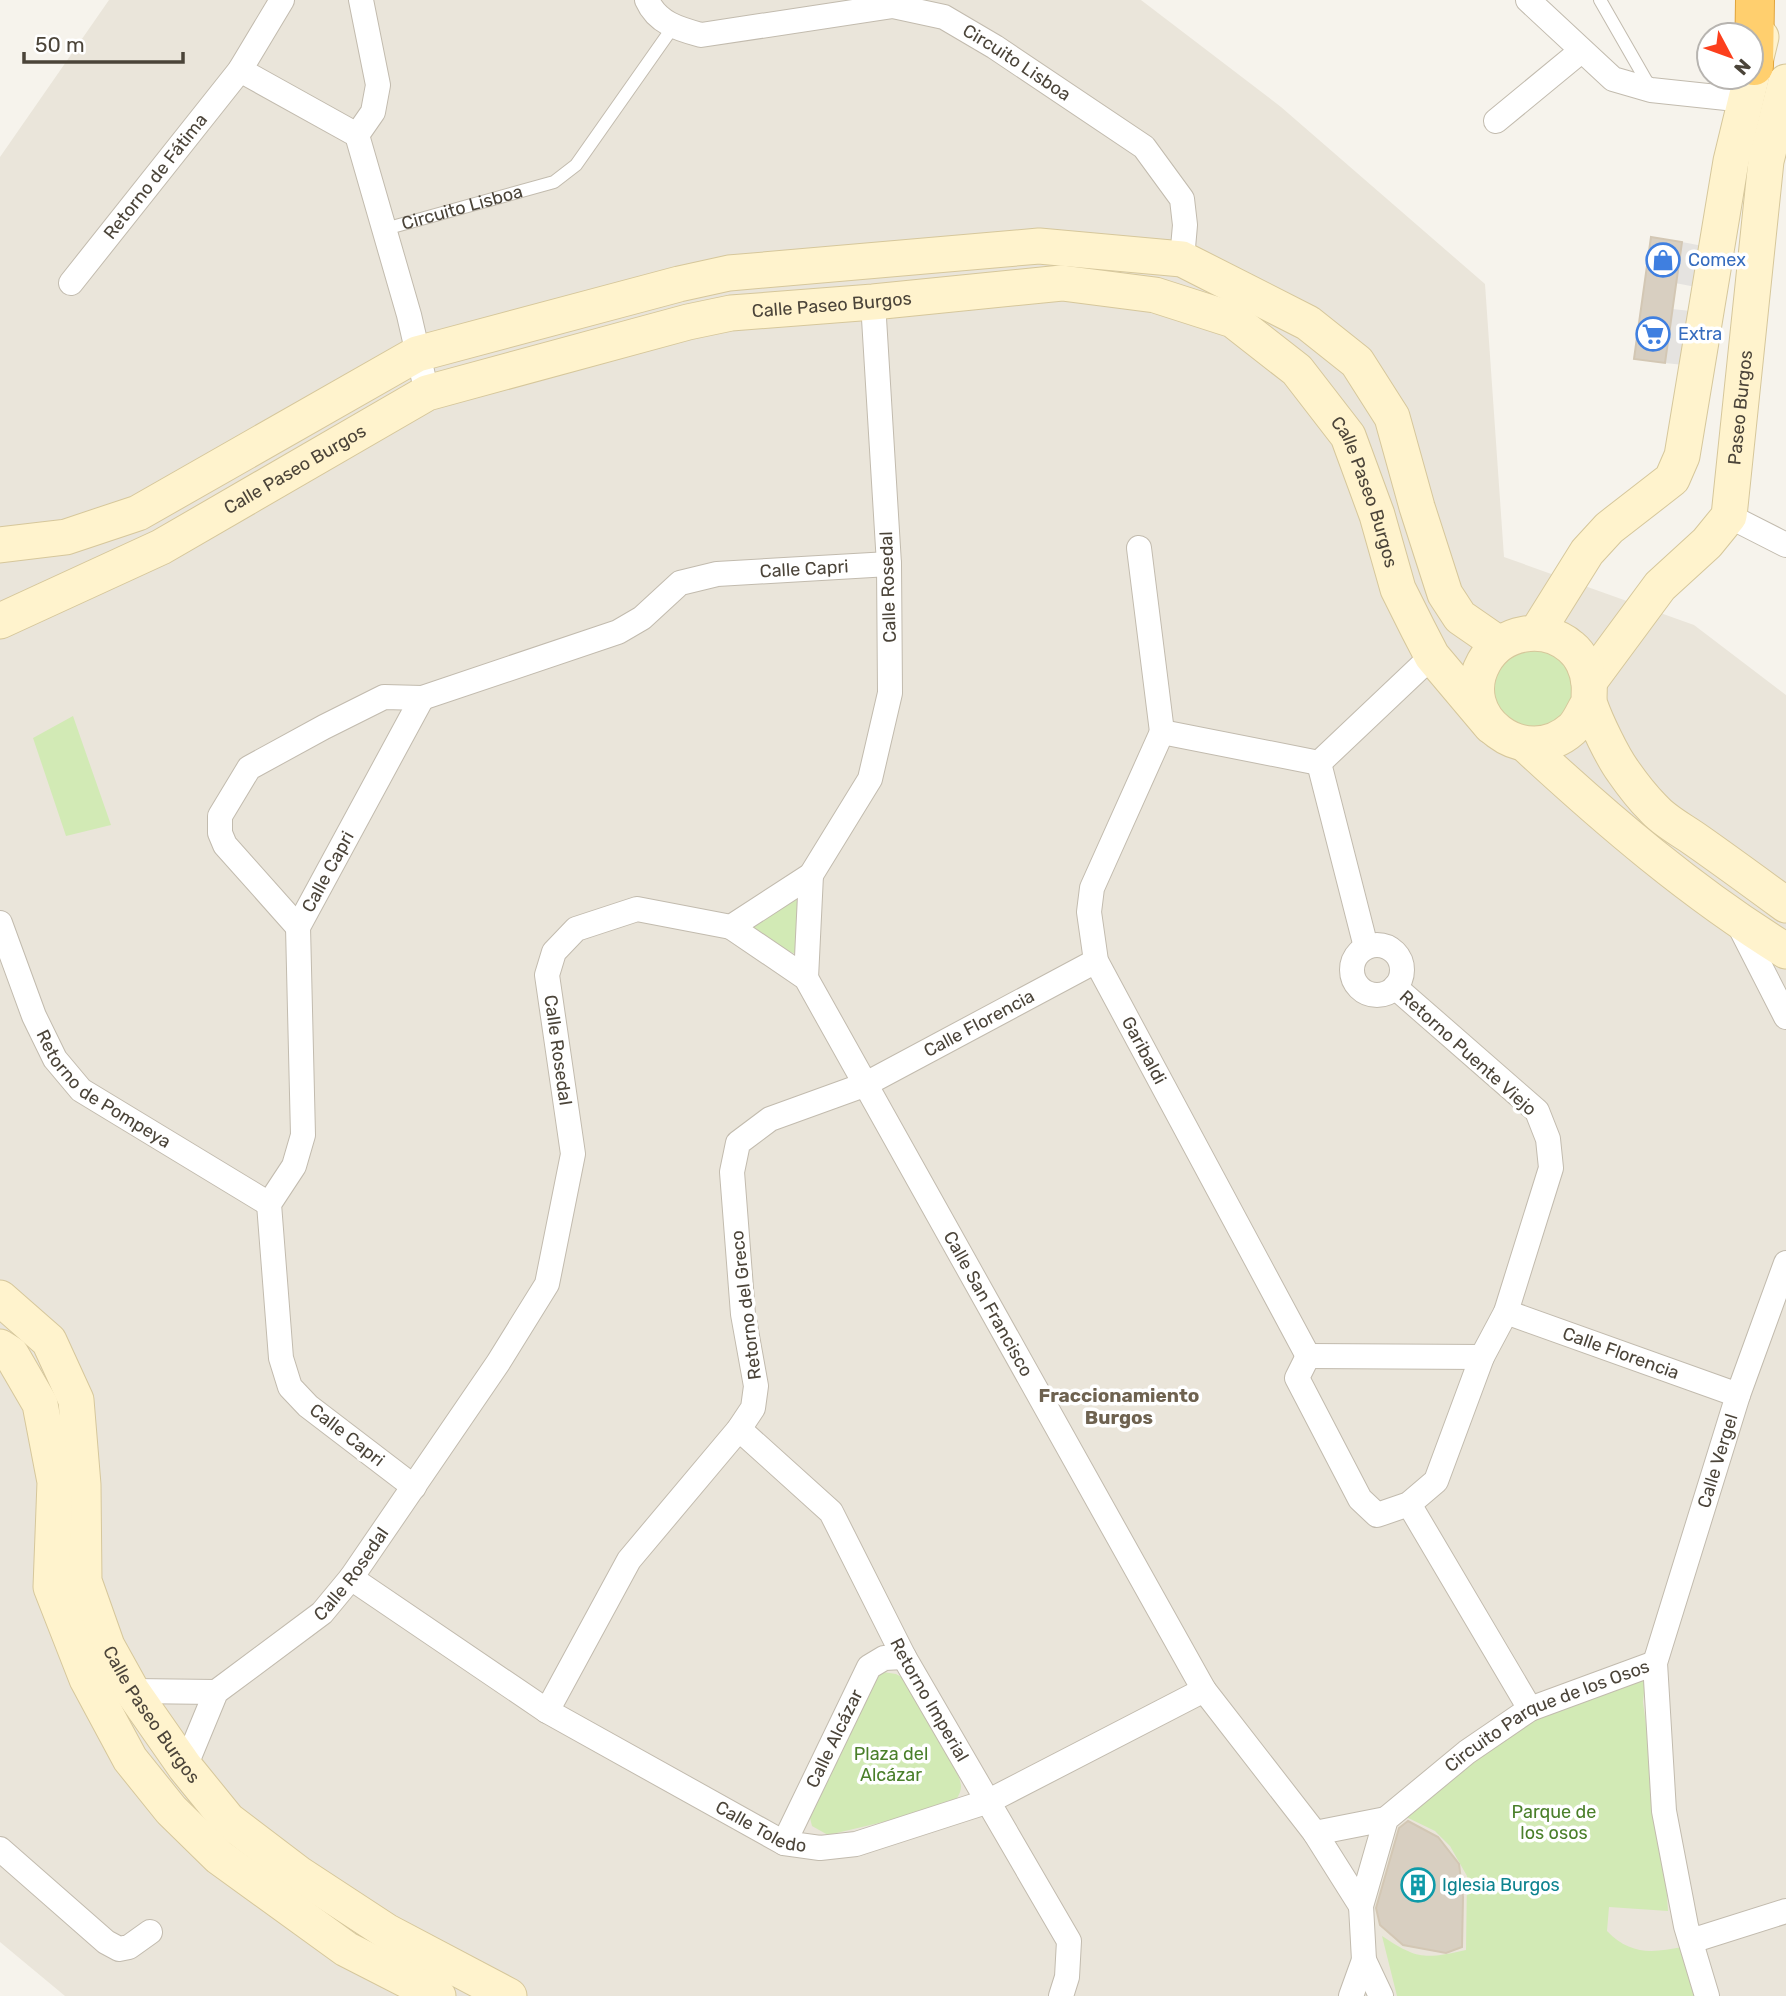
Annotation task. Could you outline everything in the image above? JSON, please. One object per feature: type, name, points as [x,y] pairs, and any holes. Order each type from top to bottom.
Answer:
[{"type":"highway","points":[[1755,0],[1757,21]]},
{"type":"street","points":[[282,0],[240,70],[357,135],[373,112],[378,85],[361,0]]},
{"type":"street","points":[[647,0],[651,9],[673,27]]},
{"type":"street","points":[[1528,0],[1613,79],[1651,90],[1695,87]]},
{"type":"street","points":[[1765,58],[1772,0]]},
{"type":"street","name":"Circuito Lisboa","points":[[673,27],[701,35],[893,6],[944,17],[995,47],[1144,147],[1182,199],[1185,225],[1182,259]]},
{"type":"street","points":[[1496,121],[1581,51]]},
{"type":"street","name":"Retorno de Fátima","points":[[71,283],[240,70]]},
{"type":"street","points":[[1537,632],[1587,552],[1609,528],[1672,479],[1682,456],[1731,161],[1759,91]]},
{"type":"street","name":"Paseo Burgos","points":[[1729,516],[1766,161],[1762,91]]},
{"type":"street","name":"Circuito Lisboa","points":[[357,135],[409,315],[426,393]]},
{"type":"street","points":[[1731,161],[1766,161]]},
{"type":"street","points":[[1720,225],[1739,230],[1758,230]]},
{"type":"street","points":[[0,545],[66,537],[138,513],[417,354],[729,273],[1039,246],[1182,259],[1308,323],[1357,362],[1392,417],[1445,594],[1460,617],[1499,644]]},
{"type":"street","points":[[729,273],[721,293],[731,313]]},
{"type":"street","name":"Calle Paseo Burgos","points":[[0,621],[161,547],[426,393],[688,322],[731,313],[1062,283],[1155,295],[1233,320],[1297,370],[1348,436],[1377,515],[1398,589],[1433,656],[1491,726]]},
{"type":"street","points":[[679,284],[694,302],[688,322]]},
{"type":"street","name":"Calle Rosedal","points":[[216,1692],[322,1613],[351,1578],[498,1363],[547,1284],[573,1154],[547,975],[555,953],[576,929],[637,909],[731,926],[811,875],[870,779],[890,694],[889,564],[873,302]]},
{"type":"street","points":[[138,513],[161,547]]},
{"type":"street","points":[[1786,545],[1729,516],[1707,543],[1660,586],[1589,692],[1574,728],[1552,742],[1526,745],[1507,739],[1491,726],[1480,707],[1477,684],[1484,662],[1499,644],[1517,635],[1537,632],[1556,637],[1572,648],[1584,663],[1589,692],[1622,770],[1654,810],[1786,905]]},
{"type":"street","points":[[1139,548],[1162,732],[1318,763]]},
{"type":"street","name":"Calle Capri","points":[[414,1487],[308,1406],[290,1388],[281,1358],[269,1204],[294,1166],[303,1135],[298,927],[422,698],[618,632],[642,618],[680,583],[717,574],[889,564]]},
{"type":"street","points":[[1318,763],[1433,656]]},
{"type":"street","points":[[298,927],[225,845],[220,833],[220,816],[249,768],[384,697],[422,698]]},
{"type":"street","name":"Garibaldi","points":[[1162,732],[1092,888],[1089,912],[1096,961],[1308,1356]]},
{"type":"street","points":[[1526,745],[1591,806],[1736,921],[1786,951]]},
{"type":"street","points":[[1318,763],[1366,947]]},
{"type":"street","points":[[806,978],[811,875]]},
{"type":"street","points":[[1736,921],[1786,1017]]},
{"type":"street","name":"Retorno de Pompeya","points":[[0,923],[34,1016],[55,1059],[81,1090],[269,1204]]},
{"type":"street","name":"Calle San Francisco","points":[[731,926],[806,978],[1204,1690],[1315,1833],[1362,1906]]},
{"type":"street","points":[[1383,946],[1397,955],[1402,971],[1395,987],[1380,994],[1363,990],[1357,984],[1352,968],[1354,960],[1366,947],[1383,946]]},
{"type":"street","name":"Calle Florencia","points":[[864,1085],[1096,961]]},
{"type":"street","name":"Retorno Puente Viejo","points":[[1395,987],[1537,1111],[1548,1139],[1550,1168],[1506,1312],[1482,1357],[1436,1481],[1409,1504]]},
{"type":"street","name":"Retorno del Greco","points":[[547,1712],[629,1560],[753,1408],[756,1386],[743,1314],[732,1172],[737,1143],[770,1119],[864,1085]]},
{"type":"street","name":"Calle Vergel","points":[[1655,1662],[1738,1395],[1785,1270]]},
{"type":"street","name":"Calle Paseo Burgos","points":[[0,1298],[49,1341],[76,1400],[83,1485],[68,1584],[132,1691],[185,1767],[228,1820],[299,1874],[386,1931],[509,1996]]},
{"type":"street","name":"Calle Florencia","points":[[1506,1312],[1738,1395]]},
{"type":"street","name":"Calle Paseo Burgos","points":[[0,1347],[11,1354],[40,1404],[55,1482],[68,1584],[87,1679],[130,1759],[170,1810],[219,1857],[346,1949],[438,1996]]},
{"type":"street","points":[[1482,1357],[1308,1356],[1297,1378],[1360,1499],[1377,1515],[1409,1504],[1530,1709]]},
{"type":"street","name":"Retorno Imperial","points":[[738,1429],[831,1512],[904,1657],[1069,1941],[1067,1977],[1061,1996]]},
{"type":"street","name":"Calle Toledo","points":[[351,1578],[547,1712],[784,1843],[820,1849],[856,1844],[989,1801],[1204,1690]]},
{"type":"street","name":"Calle Alcázar","points":[[784,1843],[869,1667],[884,1658],[904,1657]]},
{"type":"street","name":"Circuito Parque de los Osos","points":[[1386,1819],[1467,1752],[1530,1709],[1655,1662],[1664,1811],[1691,1941],[1707,1996]]},
{"type":"street","points":[[132,1691],[216,1692],[185,1767]]},
{"type":"street","points":[[1315,1833],[1386,1819],[1362,1906],[1364,1960],[1351,1996]]},
{"type":"street","points":[[0,1849],[106,1942],[119,1950],[129,1947],[150,1932]]},
{"type":"street","points":[[1691,1941],[1786,1910]]},
{"type":"street","points":[[1364,1960],[1381,1996]]},
{"type":"lane","points":[[1600,0],[1651,90]]},
{"type":"lane","name":"Circuito Lisboa","points":[[385,229],[554,182],[576,165],[673,27]]},
{"type":"shaded area","points":[[109,0],[1141,0],[1281,107],[1485,284],[1504,557],[1694,625],[1786,695],[1786,1996],[65,1996],[0,1942],[0,157]]},
{"type":"shaded area","points":[[1682,242],[1703,246],[1696,287],[1675,283]]},
{"type":"shaded area","points":[[1672,309],[1691,311],[1684,365],[1665,363]]},
{"type":"green space","points":[[1540,647],[1574,667],[1574,716],[1534,731],[1504,715],[1498,707],[1494,692],[1501,667],[1512,654],[1519,650]]},
{"type":"green space","points":[[73,716],[111,825],[66,836],[33,738]]},
{"type":"green space","points":[[797,899],[800,956],[741,930]]},
{"type":"green space","name":"Plaza del Alcázar","points":[[883,1672],[905,1679],[954,1764],[961,1786],[960,1792],[951,1806],[828,1835],[812,1826],[809,1814],[863,1689]]},
{"type":"green space","name":"Parque de los osos","points":[[1646,1675],[1643,1702],[1665,1865],[1668,1911],[1609,1907],[1607,1931],[1624,1944],[1642,1950],[1682,1947],[1704,1996],[1397,1996],[1382,1936],[1405,1950],[1422,1955],[1441,1955],[1466,1950],[1467,1876],[1450,1846],[1435,1831],[1400,1814],[1482,1744],[1544,1715]]},
{"type":"building","points":[[1651,237],[1682,242],[1665,363],[1634,359]]},
{"type":"building","name":"Iglesia Burgos","points":[[1408,1821],[1438,1837],[1459,1864],[1463,1897],[1462,1947],[1446,1953],[1403,1945],[1380,1925],[1376,1908],[1399,1828]]},
{"type":"place","name":"Comex","points":[[1663,260]]},
{"type":"place","name":"Extra","points":[[1653,334]]},
{"type":"place","name":"Iglesia Burgos","points":[[1418,1885]]},
{"type":"district","name":"Fraccionamiento Burgos","points":[[1119,1406]]}]
